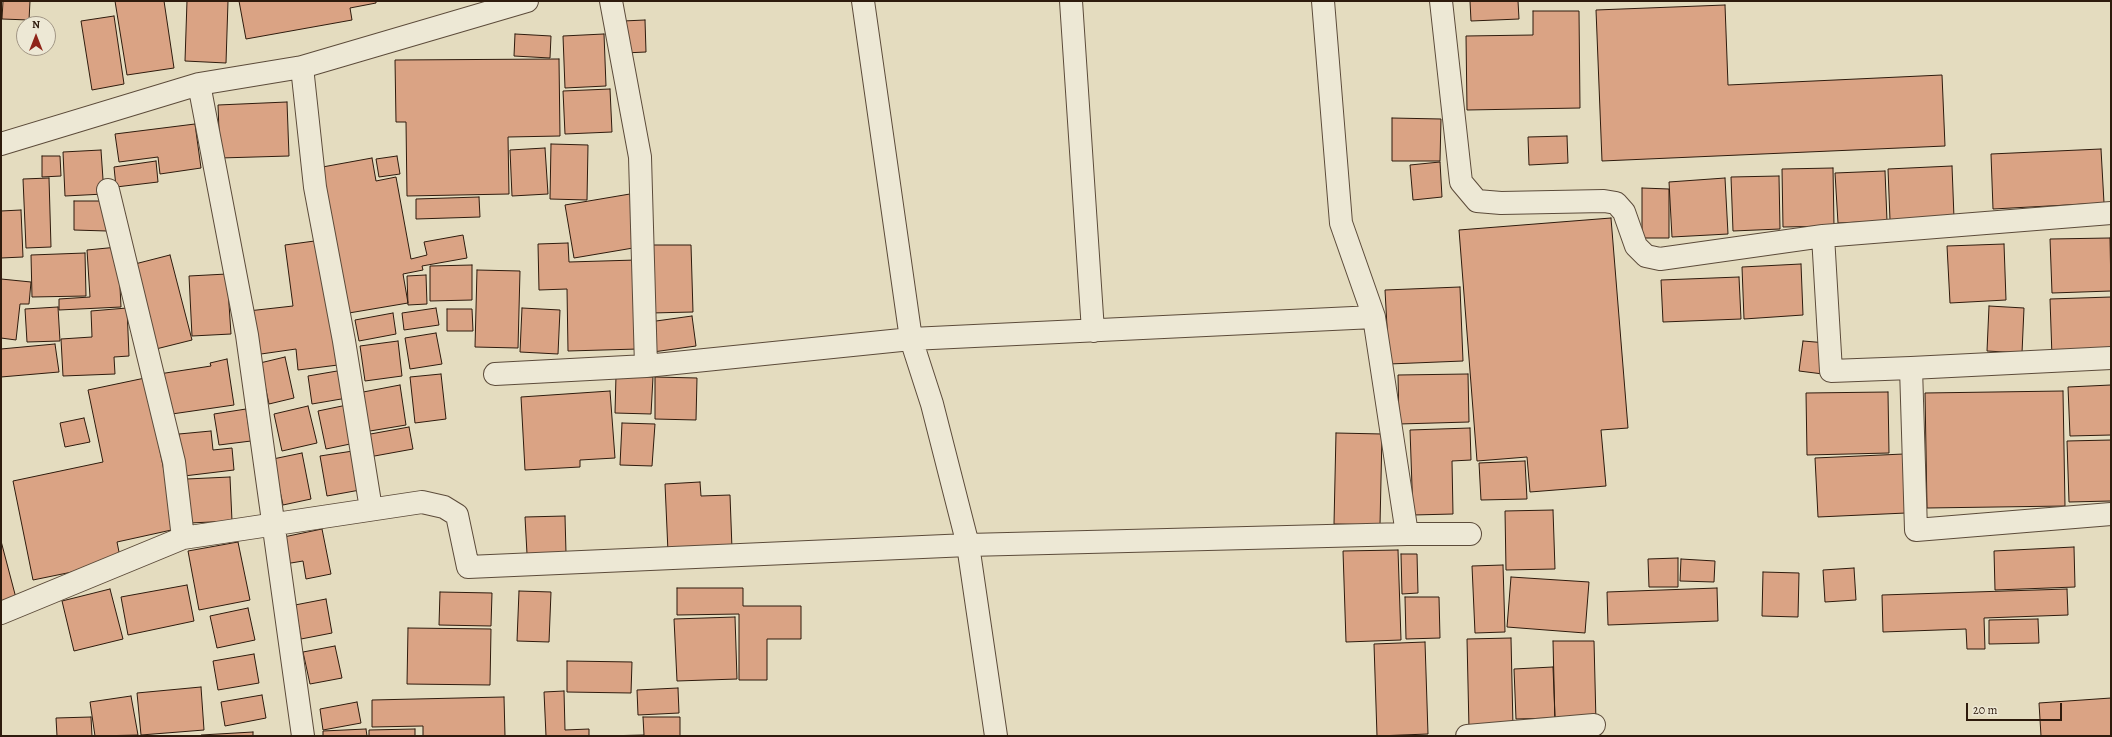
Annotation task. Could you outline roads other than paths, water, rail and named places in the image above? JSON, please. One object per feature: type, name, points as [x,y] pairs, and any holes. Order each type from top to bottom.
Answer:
[{"type":"street","points":[[1,144],[199,84],[302,67],[527,1]]},
{"type":"street","points":[[611,1],[640,157],[646,366]]},
{"type":"street","points":[[863,1],[910,339],[932,404],[968,545],[996,736]]},
{"type":"street","points":[[1071,1],[1093,331]]},
{"type":"street","points":[[1323,1],[1341,223],[1374,317],[1407,534]]},
{"type":"street","points":[[1441,1],[1461,182],[1477,201],[1501,203],[1604,201],[1616,203],[1624,212],[1636,246],[1646,256],[1660,258],[1823,236],[2111,213]]},
{"type":"street","points":[[302,67],[315,187],[344,341],[371,509]]},
{"type":"street","points":[[199,84],[247,335],[303,736]]},
{"type":"street","points":[[108,190],[174,462],[183,538]]},
{"type":"street","points":[[1823,236],[1831,371],[2111,358]]},
{"type":"street","points":[[495,374],[646,366],[910,339],[1374,317]]},
{"type":"street","points":[[1911,368],[1916,530],[2111,514]]},
{"type":"street","points":[[1,612],[183,538],[422,502],[444,506],[457,515],[468,567],[968,545],[1407,534],[1470,534]]},
{"type":"street","points":[[1467,736],[1594,725]]}]
